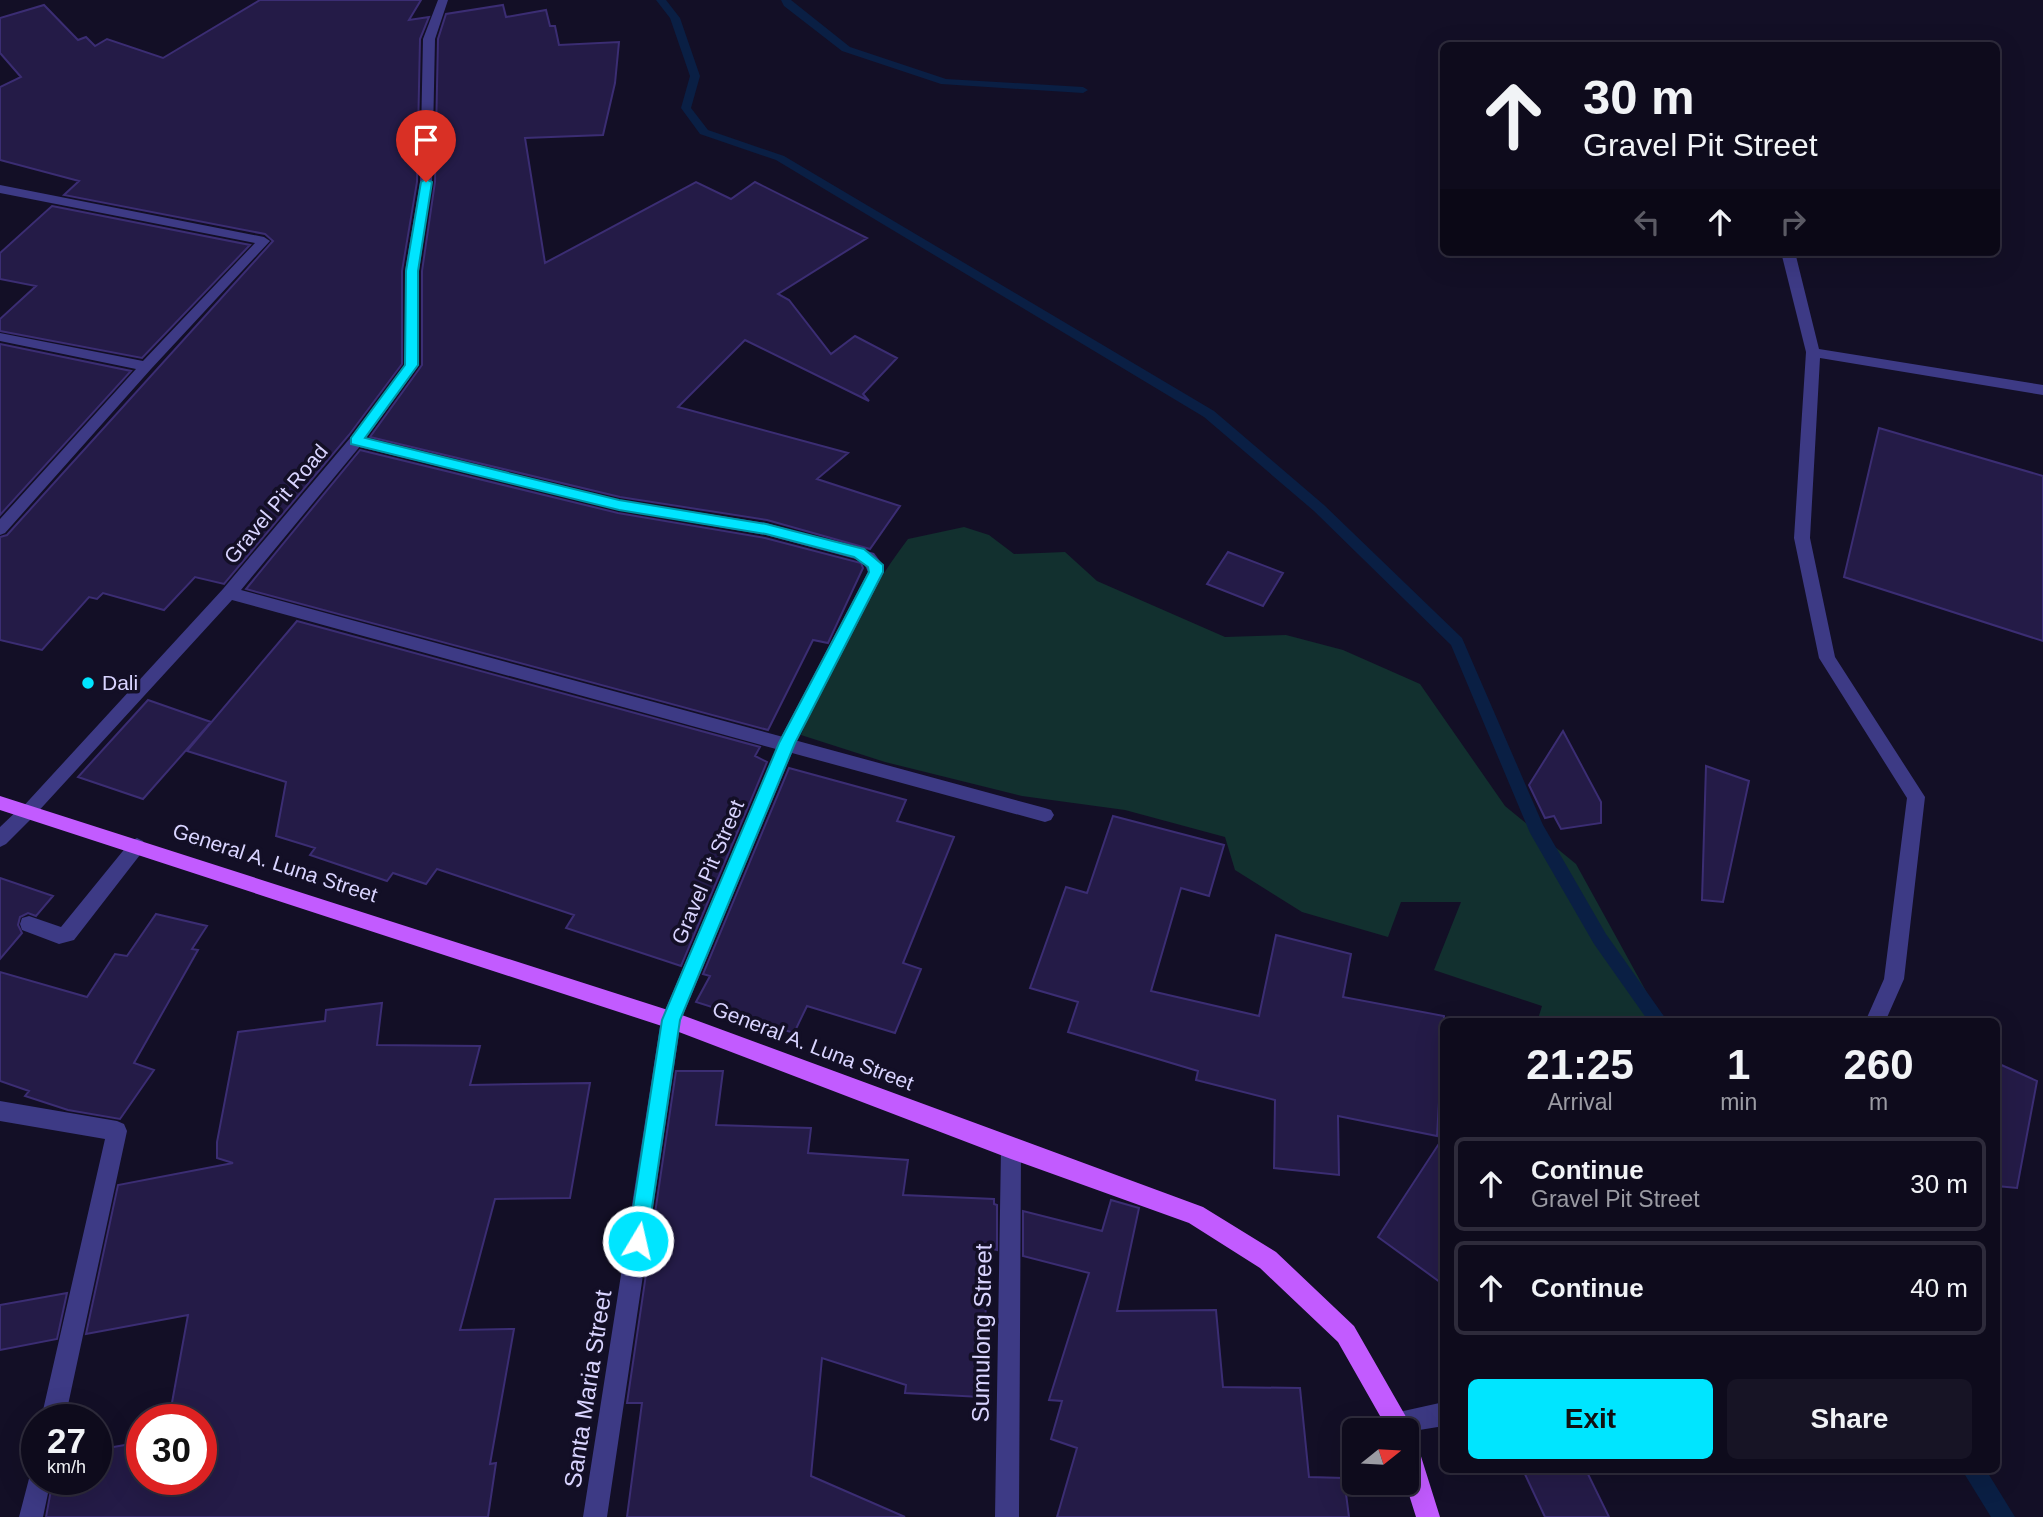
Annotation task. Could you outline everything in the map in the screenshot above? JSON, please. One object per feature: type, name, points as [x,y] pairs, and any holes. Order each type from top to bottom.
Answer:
[{"type":"main road","name":"General A. Luna Street","points":[[0,803],[671,1020],[1011,1149],[1195,1214],[1268,1260],[1346,1335],[1395,1418]]},
{"type":"main road","points":[[1419,1488],[1428,1517]]},
{"type":"street","name":"Gravel Pit Road","points":[[0,839],[229,593],[356,441],[412,365],[412,271],[426,182],[429,39],[443,0]]},
{"type":"street","points":[[0,189],[264,241],[146,366],[0,529]]},
{"type":"street","points":[[1789,256],[1813,352],[1802,538],[1827,658],[1916,797],[1894,979],[1877,1018]]},
{"type":"street","points":[[0,337],[146,366]]},
{"type":"street","points":[[1813,352],[2043,390]]},
{"type":"street","name":"Gravel Pit Street","points":[[356,441],[619,505],[766,529],[868,557],[875,565],[876,572],[787,743],[671,1020]]},
{"type":"street","points":[[229,593],[1045,815]]},
{"type":"street","points":[[29,923],[62,936],[67,934],[136,846]]},
{"type":"street","name":"Santa Maria Street","points":[[596,1517],[671,1020]]},
{"type":"street","points":[[0,1111],[117,1131],[56,1404]]},
{"type":"street","name":"Sumulong Street","points":[[1007,1517],[1011,1149]]},
{"type":"street","points":[[1419,1421],[1440,1415]]},
{"type":"street","points":[[31,1517],[36,1495]]},
{"type":"green space","points":[[964,527],[989,535],[1014,554],[1065,552],[1097,581],[1225,637],[1286,635],[1343,650],[1420,684],[1505,806],[1576,864],[1661,1018],[1538,1018],[1542,1006],[1434,970],[1461,902],[1401,902],[1388,937],[1302,912],[1235,870],[1225,837],[1125,810],[1022,796],[885,762],[801,735],[848,634],[908,539]]},
{"type":"building","points":[[260,0],[421,0],[409,20],[429,17],[420,39],[417,182],[402,271],[402,364],[349,435],[224,584],[195,577],[164,610],[103,593],[97,599],[89,597],[42,650],[0,640],[0,537],[7,535],[273,241],[265,234],[64,195],[79,181],[0,160],[0,87],[21,77],[0,53],[0,18],[44,5],[78,40],[86,37],[95,46],[107,39],[163,58]]},
{"type":"building","points":[[503,5],[506,17],[546,10],[550,26],[555,26],[559,45],[619,42],[615,83],[603,135],[525,138],[545,263],[696,182],[731,199],[755,182],[867,238],[778,294],[789,300],[831,354],[855,336],[897,358],[863,394],[869,401],[745,340],[678,407],[848,453],[817,479],[900,506],[870,549],[767,520],[620,497],[370,437],[422,365],[422,271],[435,182],[438,39],[446,14]]},
{"type":"building","points":[[52,206],[250,245],[142,358],[0,331],[0,319],[36,286],[0,279],[0,253]]},
{"type":"building","points":[[0,344],[131,371],[0,515]]},
{"type":"building","points":[[1879,428],[2043,476],[2043,641],[1844,577]]},
{"type":"building","points":[[360,450],[618,513],[765,538],[861,563],[863,568],[828,643],[813,640],[768,730],[246,589]]},
{"type":"building","points":[[1228,552],[1283,573],[1263,606],[1207,584]]},
{"type":"building","points":[[297,621],[760,747],[755,756],[767,762],[681,966],[566,928],[574,915],[437,869],[426,884],[393,873],[387,881],[310,855],[315,848],[276,836],[286,782],[187,751]]},
{"type":"building","points":[[148,700],[211,722],[143,799],[78,777]]},
{"type":"building","points":[[1563,731],[1601,802],[1601,823],[1561,829],[1554,816],[1545,818],[1529,785]]},
{"type":"building","points":[[1706,766],[1749,781],[1723,902],[1702,900]]},
{"type":"building","points":[[789,768],[906,800],[897,821],[954,837],[903,963],[921,969],[895,1033],[807,1006],[794,1033],[696,1002],[710,976],[703,974]]},
{"type":"building","points":[[1113,816],[1224,845],[1209,896],[1181,888],[1151,991],[1259,1016],[1276,935],[1351,954],[1343,997],[1444,1016],[1440,1018],[1437,1136],[1338,1116],[1339,1175],[1274,1168],[1275,1100],[1196,1080],[1198,1071],[1068,1032],[1078,1002],[1030,988],[1066,887],[1087,893]]},
{"type":"building","points":[[0,878],[53,896],[36,916],[28,913],[20,917],[18,925],[22,933],[0,959]]},
{"type":"building","points":[[156,914],[207,926],[192,949],[198,950],[134,1063],[154,1070],[120,1119],[68,1110],[25,1096],[29,1091],[0,1081],[0,972],[87,997],[115,954],[127,956]]},
{"type":"building","points":[[382,1003],[377,1045],[480,1046],[470,1085],[590,1083],[570,1198],[495,1199],[460,1330],[514,1329],[490,1464],[496,1463],[488,1517],[46,1517],[50,1495],[112,1495],[112,1447],[126,1445],[126,1495],[217,1495],[217,1404],[172,1404],[188,1315],[86,1334],[118,1185],[233,1163],[217,1158],[217,1142],[238,1032],[325,1021],[326,1010]]},
{"type":"building","points":[[2000,1064],[2037,1081],[2017,1188],[2000,1186]]},
{"type":"building","points":[[676,1071],[723,1071],[716,1125],[811,1128],[808,1153],[908,1160],[903,1195],[994,1199],[994,1204],[997,1205],[997,1250],[989,1248],[981,1397],[905,1393],[906,1385],[822,1358],[811,1476],[905,1517],[627,1517],[642,1403],[627,1403]]},
{"type":"building","points":[[1440,1142],[1440,1282],[1378,1237]]},
{"type":"building","points":[[1111,1200],[1139,1208],[1117,1311],[1216,1310],[1223,1387],[1300,1388],[1309,1477],[1342,1478],[1342,1495],[1346,1495],[1349,1517],[1057,1517],[1077,1448],[1051,1439],[1062,1401],[1049,1400],[1089,1273],[1023,1256],[1023,1211],[1102,1231]]},
{"type":"building","points":[[67,1293],[57,1339],[0,1350],[0,1305]]},
{"type":"building","points":[[1524,1473],[1587,1473],[1609,1517],[1545,1517]]},
{"type":"waterway","points":[[661,0],[675,18],[695,76],[686,108],[704,132],[780,158],[1209,414],[1319,508],[1457,642],[1536,828],[1600,939],[1656,1018]]},
{"type":"waterway","points":[[786,0],[787,4],[846,49],[945,82],[1083,90]]},
{"type":"waterway","points":[[1975,1473],[2004,1517]]},
{"type":"place","name":"Dali","points":[[88,683]]},
{"type":"route","points":[[426,182],[412,271],[412,365],[356,441],[619,505],[766,529],[859,553],[868,557],[875,565],[876,572],[787,743],[671,1020],[638,1241]]}]
